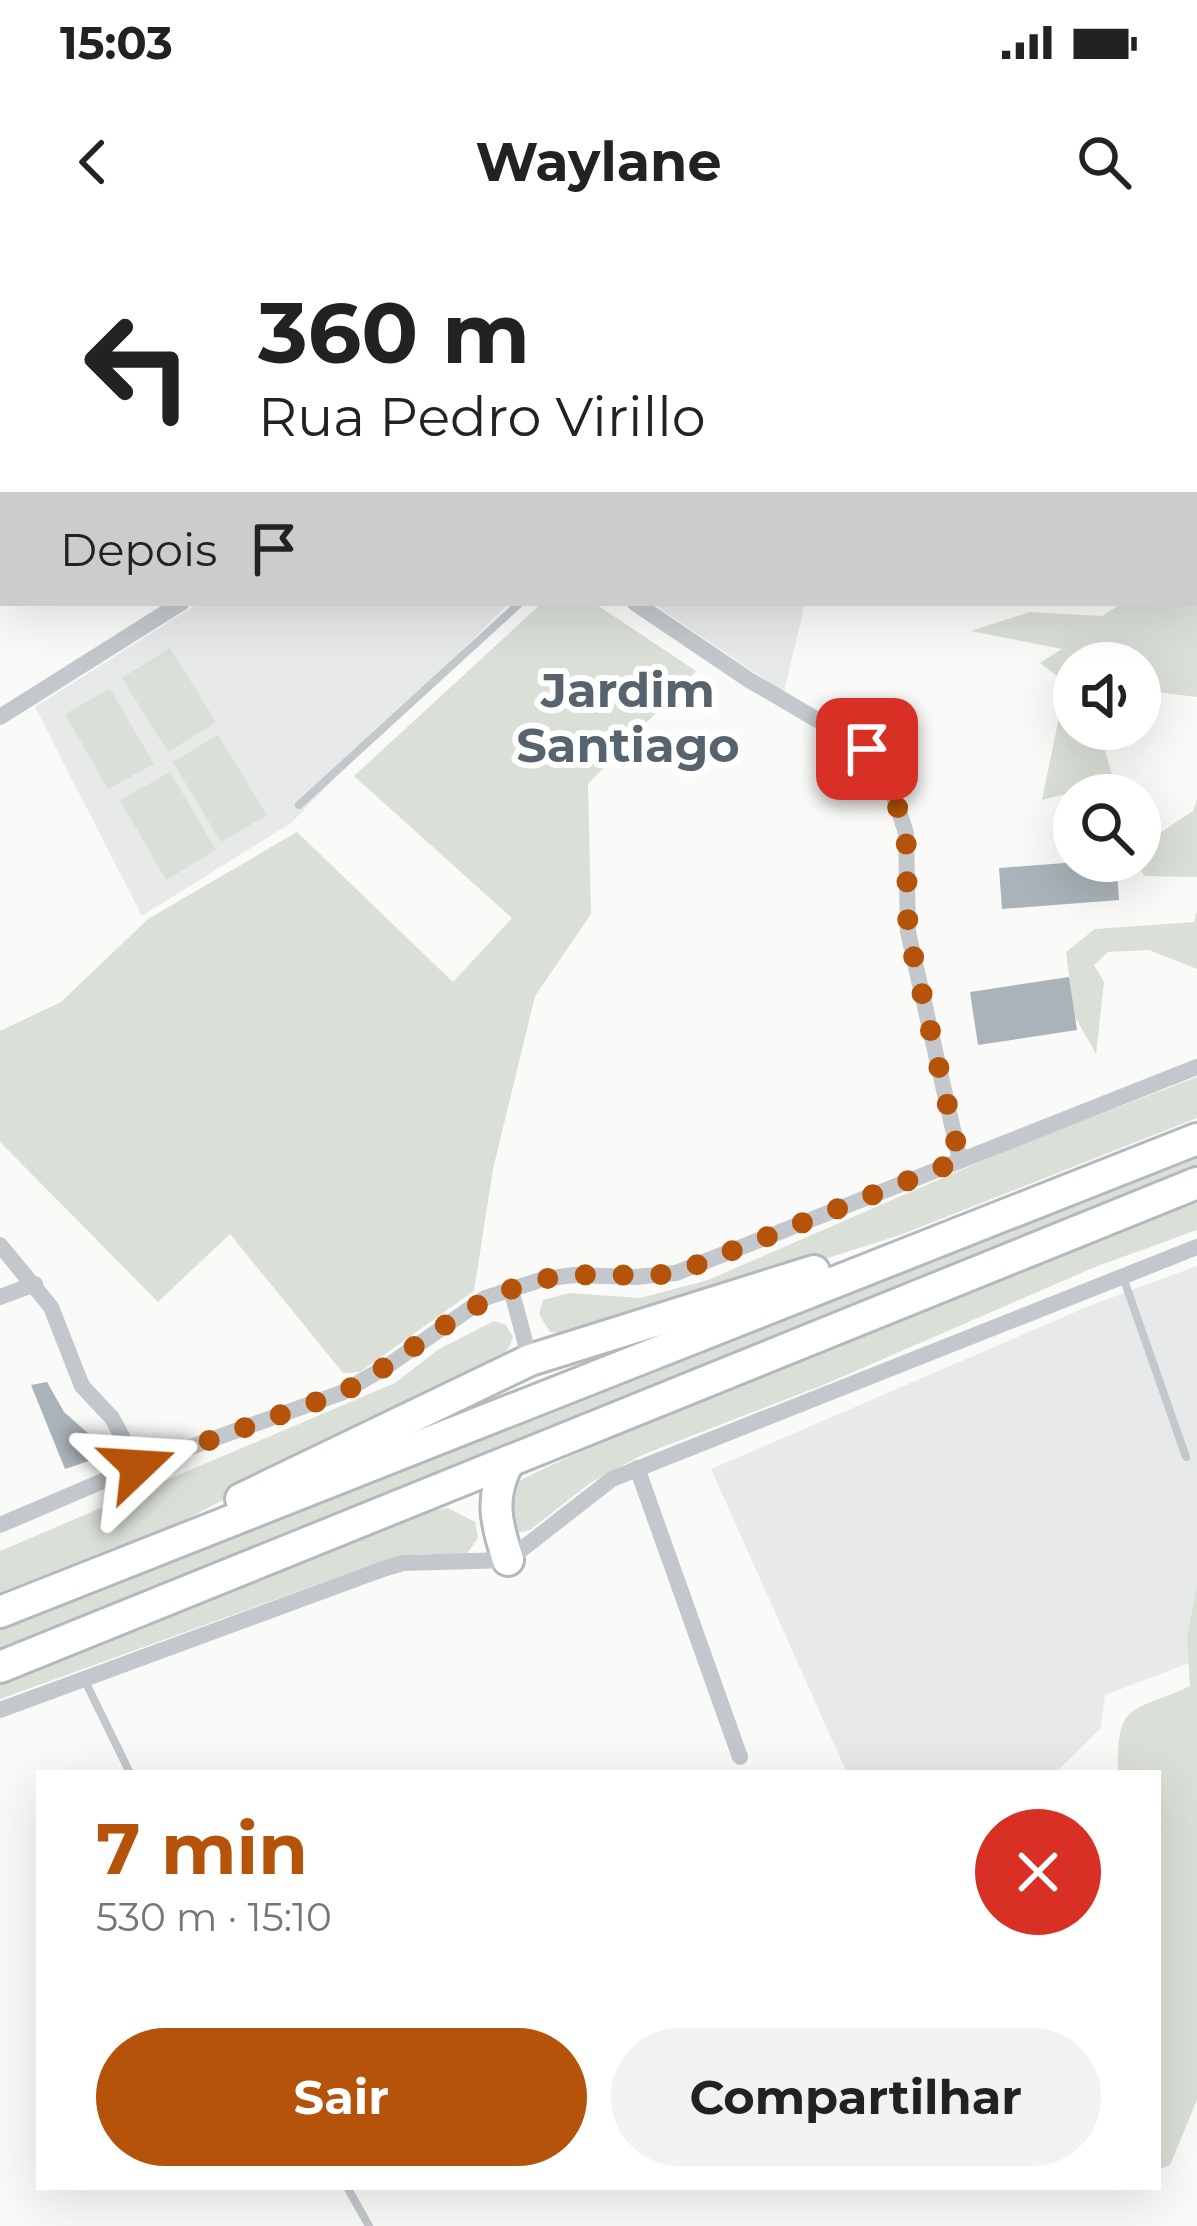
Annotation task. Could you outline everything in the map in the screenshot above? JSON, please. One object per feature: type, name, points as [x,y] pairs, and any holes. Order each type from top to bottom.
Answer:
[{"type":"highway","points":[[0,1612],[1197,1139]]},
{"type":"highway","points":[[0,1667],[1197,1184]]},
{"type":"highway","points":[[110,1568],[307,1464],[530,1360],[851,1259],[948,1238]]},
{"type":"highway","points":[[502,1561],[494,1503],[497,1481],[509,1461]]},
{"type":"highway","points":[[432,1495],[459,1500],[477,1514],[502,1561]]},
{"type":"street","points":[[0,717],[176,606]]},
{"type":"street","points":[[639,606],[749,680],[867,749],[888,778],[906,833],[908,932],[960,1160]]},
{"type":"street","points":[[0,1525],[138,1466],[341,1393],[476,1302],[574,1275],[676,1273],[1197,1067]]},
{"type":"street","points":[[0,1245],[52,1306],[82,1386],[112,1418],[138,1466]]},
{"type":"street","points":[[0,1710],[383,1569],[423,1562],[502,1561],[587,1495],[637,1468],[1197,1246]]},
{"type":"street","points":[[0,1298],[35,1285]]},
{"type":"street","points":[[511,1289],[530,1360]]},
{"type":"street","points":[[637,1468],[740,1756]]},
{"type":"lane","points":[[299,805],[517,606]]},
{"type":"lane","points":[[1122,1276],[1186,1457]]},
{"type":"lane","points":[[84,1679],[129,1770]]},
{"type":"lane","points":[[349,2190],[369,2226]]},
{"type":"shaded area","points":[[194,606],[506,606],[291,823],[142,916],[35,707]]},
{"type":"shaded area","points":[[539,606],[598,606],[696,671],[588,784],[591,914],[535,996],[493,1169],[474,1291],[360,1372],[343,1373],[230,1234],[158,1302],[0,1142],[0,1031],[61,1002],[148,919],[297,832],[453,982],[512,918],[354,776]]},
{"type":"shaded area","points":[[656,606],[804,606],[783,692]]},
{"type":"shaded area","points":[[1118,606],[1197,606],[1197,697],[1161,693],[1161,642],[1053,642],[1053,647],[971,631],[1030,612],[1102,616]]},
{"type":"shaded area","points":[[170,648],[216,722],[168,752],[122,678]]},
{"type":"shaded area","points":[[1053,655],[1053,673],[1040,663]]},
{"type":"shaded area","points":[[110,689],[154,764],[108,789],[65,714]]},
{"type":"shaded area","points":[[218,735],[267,815],[221,842],[173,762]]},
{"type":"shaded area","points":[[1053,746],[1053,750],[1105,750],[1112,774],[1053,774],[1053,797],[1042,800]]},
{"type":"shaded area","points":[[170,772],[216,850],[166,880],[120,800]]},
{"type":"shaded area","points":[[1197,799],[1197,877],[1161,876],[1161,832],[1193,811]]},
{"type":"shaded area","points":[[1197,911],[1197,969],[1149,950],[1108,952],[1094,965],[1104,982],[1096,1054],[1074,1015],[1066,952],[1095,929],[1194,922]]},
{"type":"shaded area","points":[[1197,1077],[1197,1118],[900,1235],[589,1334],[550,1332],[539,1314],[543,1300],[569,1293],[640,1298],[708,1280],[1014,1147]]},
{"type":"shaded area","points":[[1197,1150],[1197,1172],[0,1655],[0,1623]]},
{"type":"shaded area","points":[[1197,1198],[1197,1230],[1095,1267],[823,1385],[642,1455],[590,1483],[530,1530],[512,1534],[505,1523],[513,1484],[547,1467],[790,1358]]},
{"type":"shaded area","points":[[1197,1266],[1197,1660],[1105,1695],[1101,1728],[1058,1770],[846,1770],[711,1469],[1094,1304]]},
{"type":"shaded area","points":[[494,1321],[506,1325],[513,1337],[498,1362],[473,1379],[89,1570],[0,1603],[0,1551],[395,1383],[439,1349]]},
{"type":"shaded area","points":[[448,1508],[475,1522],[478,1538],[466,1555],[419,1554],[374,1564],[0,1699],[0,1676],[420,1513]]},
{"type":"shaded area","points":[[1197,1584],[1197,2100],[1170,2165],[1161,2169],[1161,1770],[1118,1770],[1118,1749],[1131,1713],[1190,1686],[1187,1638]]},
{"type":"building","points":[[1053,864],[1053,882],[1118,882],[1119,900],[1002,909],[999,868]]},
{"type":"building","points":[[1069,977],[1077,1030],[978,1045],[970,992]]},
{"type":"building","points":[[47,1382],[64,1412],[89,1434],[98,1458],[65,1469],[31,1385]]},
{"type":"district","name":"Jardim Santiago","points":[[628,718]]},
{"type":"route","points":[[138,1466],[341,1393],[485,1298],[543,1279],[676,1273],[960,1160],[908,932],[906,833],[888,778],[867,749]]}]
